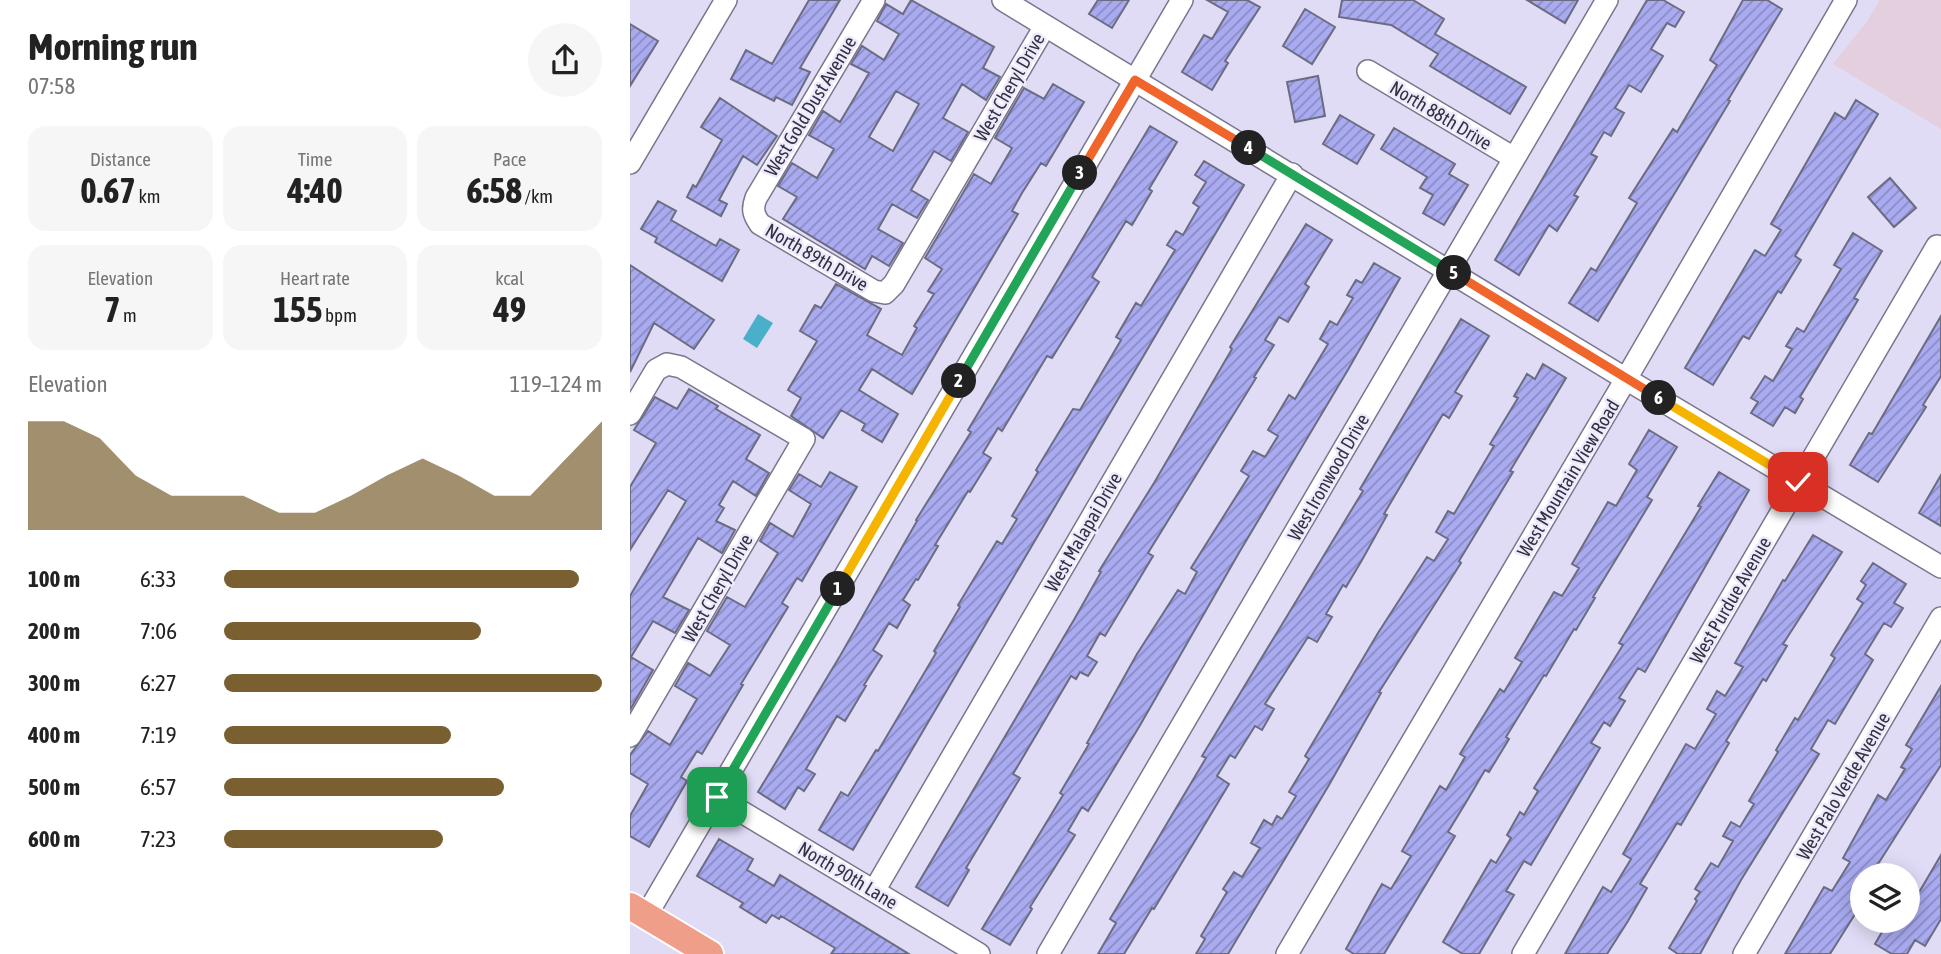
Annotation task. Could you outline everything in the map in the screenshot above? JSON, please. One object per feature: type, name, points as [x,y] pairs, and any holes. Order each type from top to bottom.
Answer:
[{"type":"main road","points":[[638,911],[710,954]]},
{"type":"street","points":[[630,163],[726,0]]},
{"type":"street","name":"West Gold Dust Avenue","points":[[753,215],[756,198],[873,0]]},
{"type":"street","points":[[1003,0],[1626,379],[1941,566]]},
{"type":"street","points":[[638,911],[717,797],[1182,0]]},
{"type":"street","name":"West Ironwood Drive","points":[[1048,954],[1607,0]]},
{"type":"street","name":"West Mountain View Road","points":[[1287,954],[1846,0]]},
{"type":"street","name":"West Cheryl Drive","points":[[885,293],[894,284],[1045,26]]},
{"type":"street","name":"North 88th Drive","points":[[1368,71],[1514,158]]},
{"type":"street","name":"West Malapai Drive","points":[[874,891],[1292,174]]},
{"type":"street","name":"North 89th Drive","points":[[753,215],[760,223],[874,291],[885,293]]},
{"type":"street","name":"West Purdue Avenue","points":[[1523,954],[1798,482],[1939,247]]},
{"type":"street","name":"West Cheryl Drive","points":[[630,414],[656,370],[667,365],[681,367],[804,439],[630,736]]},
{"type":"street","name":"West Palo Verde Avenue","points":[[1744,954],[1941,618]]},
{"type":"street","name":"North 90th Lane","points":[[717,797],[979,954]]},
{"type":"shaded area","points":[[1880,0],[1941,0],[1941,129],[1833,64],[1866,23]]},
{"type":"water","points":[[758,314],[773,323],[757,348],[743,339]]},
{"type":"building","points":[[809,0],[840,0],[800,68],[810,72],[792,105],[776,97],[774,101],[731,79],[746,50],[772,64]]},
{"type":"building","points":[[911,0],[994,47],[983,68],[1000,77],[986,100],[962,84],[943,118],[968,132],[951,161],[934,151],[911,190],[928,200],[917,218],[892,204],[878,229],[903,243],[889,266],[872,256],[865,269],[783,219],[797,197],[778,186],[792,163],[817,178],[834,149],[809,135],[823,111],[840,122],[852,102],[869,73],[851,64],[862,46],[884,60],[899,34],[877,21],[886,4],[903,14]],"holes":[[[896,91],[919,104],[893,151],[869,137]]]},
{"type":"building","points":[[1098,0],[1129,0],[1112,28],[1089,14]]},
{"type":"building","points":[[1207,0],[1247,0],[1260,7],[1225,61],[1228,63],[1212,90],[1182,72],[1204,35],[1212,39],[1228,12]]},
{"type":"building","points":[[1342,0],[1413,0],[1444,19],[1435,34],[1526,87],[1510,114],[1430,66],[1438,54],[1391,25],[1339,17]]},
{"type":"building","points":[[1527,0],[1578,0],[1565,23]]},
{"type":"building","points":[[1647,0],[1663,0],[1684,12],[1675,27],[1667,23],[1651,49],[1663,56],[1641,92],[1629,85],[1615,108],[1624,113],[1611,136],[1604,132],[1591,154],[1597,157],[1574,195],[1578,197],[1557,231],[1549,225],[1519,275],[1495,260]]},
{"type":"building","points":[[1743,0],[1767,0],[1782,9],[1598,321],[1569,303],[1591,268],[1596,271],[1637,203],[1629,198],[1673,129],[1677,132],[1717,65],[1710,60]]},
{"type":"building","points":[[1305,9],[1335,27],[1312,64],[1283,46]]},
{"type":"building","points":[[630,24],[658,41],[630,86]]},
{"type":"building","points":[[1318,76],[1325,116],[1295,122],[1287,82]]},
{"type":"building","points":[[1053,84],[1084,102],[1046,166],[1041,163],[1022,193],[1012,211],[1018,214],[912,394],[872,369],[859,390],[898,414],[882,442],[862,430],[865,424],[841,410],[823,438],[791,416],[801,398],[788,390],[817,341],[800,331],[815,305],[821,308],[836,284],[881,309],[867,335],[902,355],[917,328],[914,326],[934,294],[928,291],[942,269],[925,258],[974,174],[991,184],[1012,148],[995,138],[1024,88],[1044,99]]},
{"type":"building","points":[[720,98],[777,136],[757,165],[743,156],[719,200],[727,204],[721,216],[687,197],[693,185],[696,187],[722,140],[701,127]]},
{"type":"building","points":[[1856,100],[1878,114],[1795,256],[1801,260],[1781,293],[1778,291],[1749,339],[1743,336],[1713,385],[1685,368],[1755,250],[1765,256],[1781,230],[1771,224],[1835,113],[1845,119]]},
{"type":"building","points":[[1340,115],[1374,135],[1357,164],[1323,144]]},
{"type":"building","points":[[1150,126],[1177,142],[1149,189],[1152,191],[1132,225],[1126,221],[1092,277],[1099,282],[1052,358],[1047,356],[1002,431],[998,428],[983,453],[991,458],[935,545],[938,546],[918,580],[916,579],[903,600],[910,605],[897,628],[889,623],[873,650],[882,656],[864,685],[866,686],[845,721],[837,716],[806,769],[815,774],[804,791],[798,787],[785,809],[758,792],[840,656],[916,520],[971,432],[968,430]]},
{"type":"building","points":[[1394,128],[1455,164],[1449,174],[1468,185],[1444,225],[1423,213],[1433,195],[1420,188],[1427,177],[1381,149]]},
{"type":"building","points":[[1204,161],[1244,185],[853,850],[819,830],[841,792],[848,796],[876,750],[878,751],[936,653],[934,651],[960,607],[958,605],[997,541],[1002,544],[1017,519],[1012,516],[1038,472],[1036,470],[1073,409],[1080,410],[1121,340],[1116,337],[1136,303],[1141,306],[1175,250],[1167,245],[1176,231],[1183,235],[1199,207],[1193,203],[1206,182],[1195,175]]},
{"type":"building","points":[[1890,178],[1916,208],[1894,227],[1868,197]]},
{"type":"building","points":[[658,201],[676,211],[671,220],[716,246],[720,239],[739,250],[722,281],[655,242],[657,238],[641,229]]},
{"type":"building","points":[[1306,224],[1332,240],[1305,284],[1309,287],[1288,322],[1279,317],[1265,340],[1274,345],[1254,377],[1256,378],[1148,553],[1153,556],[1105,636],[1100,633],[1087,656],[1097,662],[1088,676],[1080,672],[1076,679],[1071,676],[1013,774],[1020,778],[966,868],[969,870],[948,906],[916,887],[1075,618],[1101,572],[1099,571],[1232,349],[1230,347]]},
{"type":"building","points":[[1853,233],[1882,251],[1854,298],[1858,300],[1800,397],[1803,399],[1795,413],[1785,407],[1773,426],[1751,413],[1758,402],[1751,398],[1765,376],[1773,381],[1792,349],[1786,346],[1797,328],[1804,332],[1841,269],[1834,265]]},
{"type":"building","points":[[1374,263],[1400,278],[1139,727],[1088,811],[1082,807],[1068,831],[1075,835],[1030,907],[1032,909],[1010,945],[982,929],[1063,795],[1060,793],[1137,654],[1178,590],[1185,594],[1197,572],[1191,568],[1249,476],[1241,471],[1253,451],[1265,457],[1278,436],[1268,430],[1289,395],[1295,399],[1328,344],[1320,339],[1330,321],[1337,325],[1353,298],[1347,295],[1356,280],[1362,283]]},
{"type":"building","points":[[630,265],[714,320],[694,349],[654,323],[630,372]]},
{"type":"building","points":[[1941,316],[1941,376],[1923,405],[1926,407],[1878,482],[1850,465],[1869,433],[1872,434]]},
{"type":"building","points":[[1461,319],[1489,336],[1455,392],[1462,396],[1449,418],[1443,414],[1384,514],[1387,515],[1362,560],[1326,614],[1332,617],[1317,642],[1308,637],[1265,704],[1274,709],[1262,730],[1255,726],[1235,758],[1230,755],[1217,776],[1229,784],[1154,909],[1152,908],[1124,954],[1098,954],[1116,923],[1110,919],[1206,758],[1202,756],[1363,491],[1360,489]]},
{"type":"building","points":[[1543,364],[1566,378],[1510,471],[1513,472],[1459,561],[1461,563],[1379,692],[1381,693],[1329,785],[1228,954],[1196,954],[1205,939],[1201,936],[1227,892],[1223,889],[1234,872],[1242,877],[1260,848],[1251,843],[1264,820],[1272,825],[1277,816],[1282,819],[1296,796],[1289,792],[1309,759],[1305,756],[1427,557],[1434,561],[1448,539],[1436,532],[1448,511],[1454,514],[1494,446],[1490,444],[1518,398],[1514,396],[1527,374],[1535,379]]},
{"type":"building","points":[[689,389],[718,406],[716,409],[760,435],[746,459],[769,473],[756,496],[733,481],[719,505],[724,508],[716,521],[735,530],[722,553],[698,538],[663,597],[689,610],[675,633],[653,621],[631,657],[653,670],[630,710],[630,596],[686,501],[668,490],[630,550],[630,487],[656,443],[634,430],[655,397],[677,409]]},
{"type":"building","points":[[1649,430],[1677,447],[1647,497],[1652,500],[1576,630],[1574,629],[1506,737],[1509,739],[1489,772],[1485,770],[1448,832],[1455,836],[1384,954],[1354,954],[1346,949],[1374,898],[1382,884],[1391,889],[1411,856],[1402,851],[1440,786],[1446,790],[1465,757],[1460,754],[1500,689],[1504,692],[1522,662],[1515,658],[1554,592],[1562,596],[1579,568],[1572,564],[1608,502],[1616,506],[1637,470],[1629,464]]},
{"type":"building","points":[[830,472],[857,487],[802,581],[797,578],[782,603],[788,607],[702,754],[697,751],[681,777],[687,781],[649,847],[630,836],[630,816],[648,784],[630,773],[630,755],[648,731],[670,745],[697,699],[675,686],[688,663],[710,676],[730,645],[707,631],[727,597],[745,607],[778,553],[760,541],[770,523],[793,537],[811,504],[789,490],[799,474],[821,487]]},
{"type":"building","points":[[1719,472],[1749,490],[1645,672],[1638,668],[1619,698],[1625,701],[1610,726],[1604,722],[1591,743],[1600,748],[1531,865],[1524,861],[1506,891],[1514,895],[1479,954],[1463,954],[1443,942],[1491,860],[1496,863],[1511,838],[1507,835],[1520,812],[1524,815],[1538,791],[1534,788],[1623,645],[1619,643],[1701,507],[1698,506]]},
{"type":"building","points":[[1941,475],[1941,526],[1919,513]]},
{"type":"building","points":[[1813,535],[1842,552],[1783,644],[1787,646],[1766,681],[1763,679],[1726,741],[1729,743],[1681,825],[1677,823],[1640,884],[1647,888],[1628,921],[1607,954],[1565,954],[1603,887],[1611,892],[1631,859],[1623,854],[1686,744],[1695,749],[1716,714],[1707,709],[1717,691],[1725,696],[1743,667],[1735,663],[1783,580],[1785,581]]},
{"type":"building","points":[[1873,563],[1906,584],[1894,603],[1903,608],[1891,627],[1884,623],[1865,654],[1873,660],[1835,724],[1828,720],[1811,749],[1819,754],[1741,880],[1700,954],[1678,954],[1669,948],[1697,901],[1695,899],[1700,892],[1695,889],[1711,863],[1718,867],[1733,841],[1723,836],[1731,822],[1740,827],[1754,804],[1749,801],[1778,752],[1776,750],[1795,718],[1798,720],[1835,658],[1831,655],[1863,603],[1857,599],[1866,585],[1861,581]]},
{"type":"building","points":[[1941,686],[1941,765],[1879,863],[1850,863],[1850,922],[1830,954],[1785,954],[1824,887],[1832,891],[1850,862],[1843,858],[1878,795],[1886,800],[1905,769],[1901,767],[1912,749],[1906,745]]},
{"type":"building","points":[[719,839],[753,859],[747,870],[774,886],[780,875],[909,954],[831,954],[835,948],[781,916],[779,919],[772,915],[766,923],[740,907],[743,903],[697,876]]},
{"type":"building","points":[[1941,855],[1941,919],[1925,946],[1915,940],[1907,954],[1892,954],[1875,944],[1881,933],[1920,933],[1920,891]]},
{"type":"route","points":[[717,797],[1135,80],[1798,482]]}]
